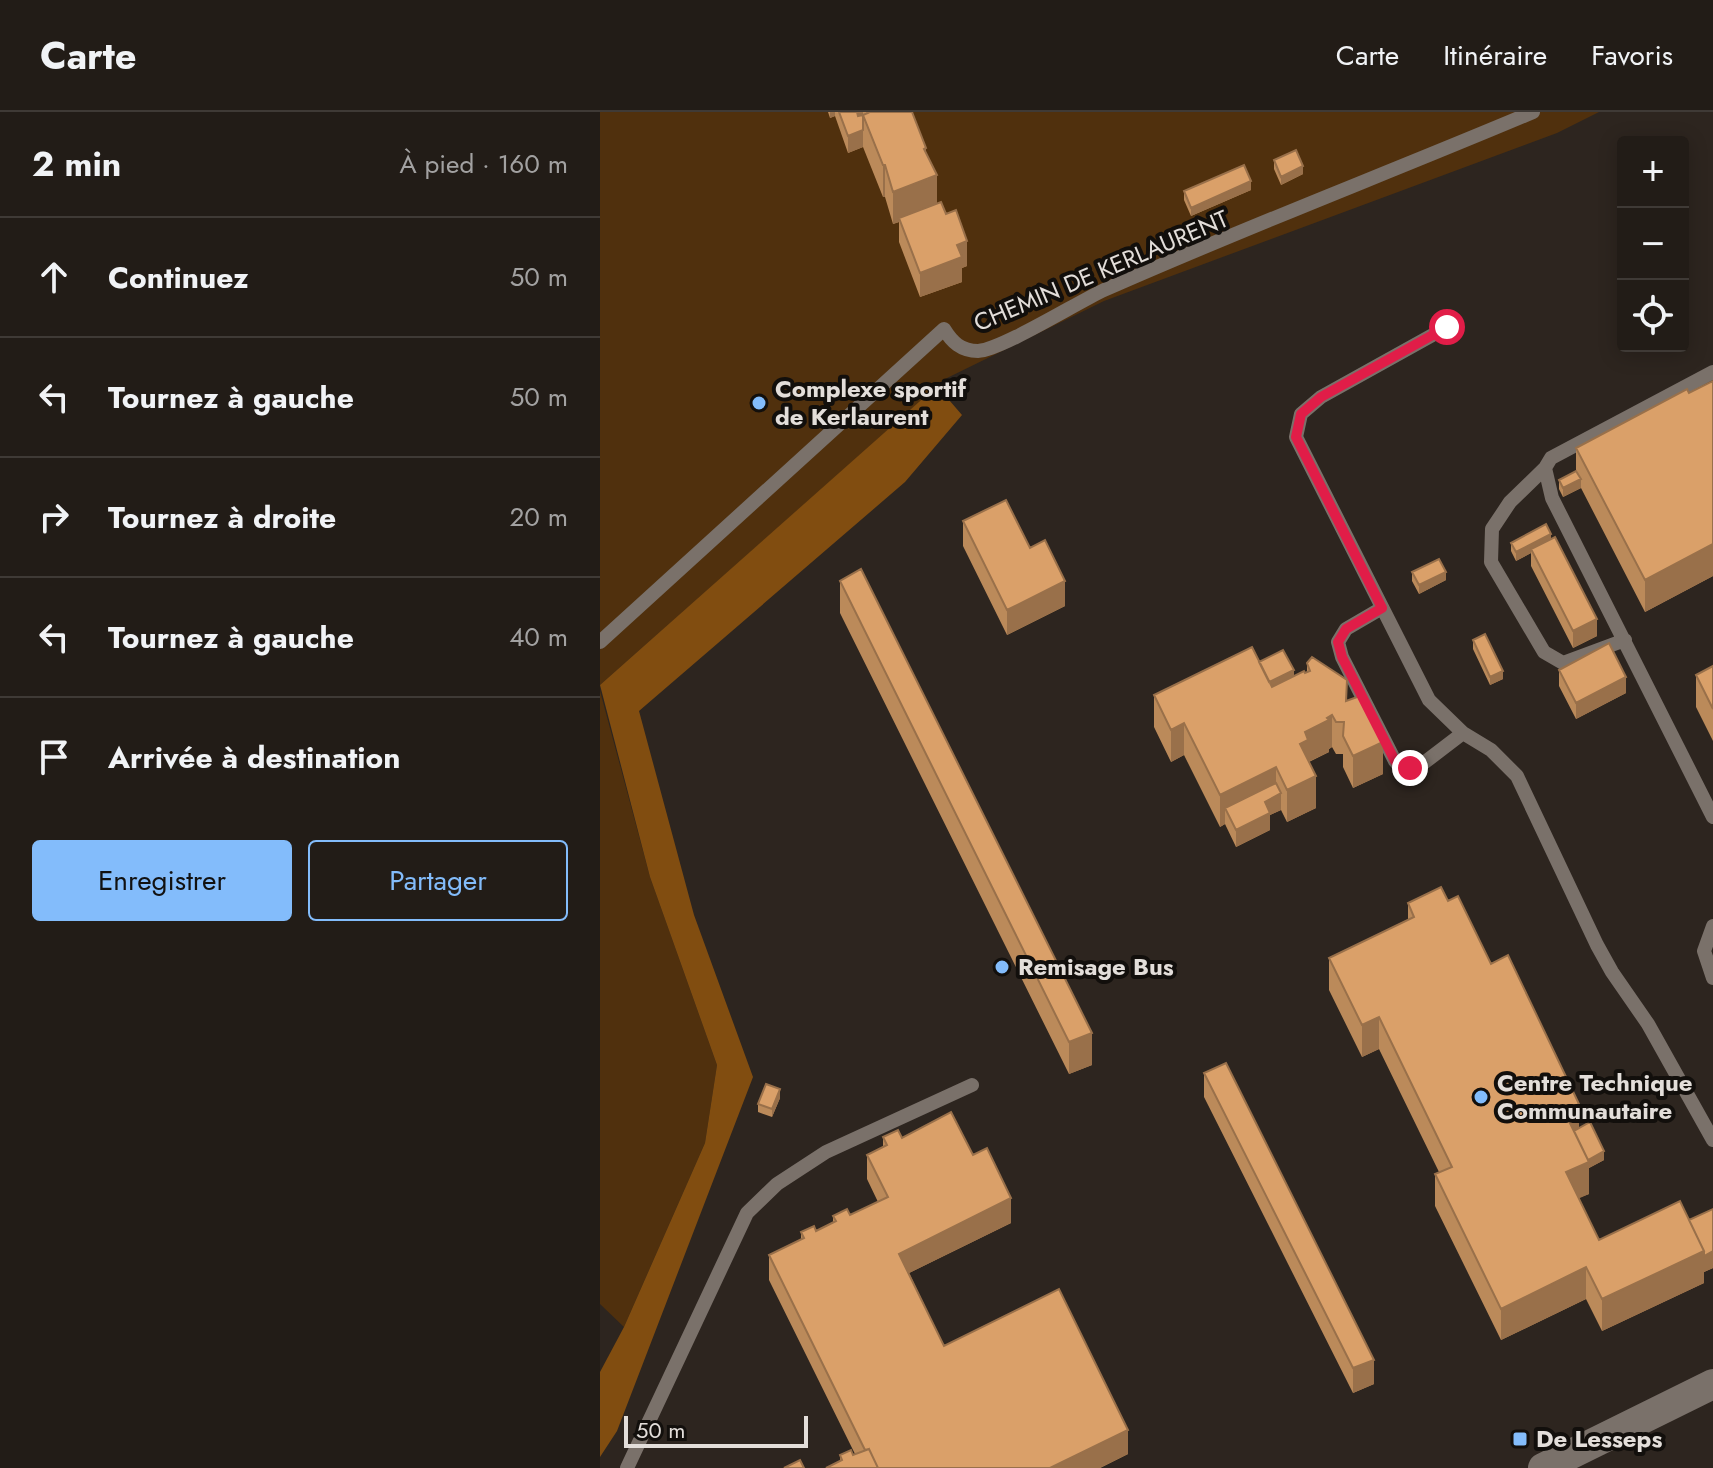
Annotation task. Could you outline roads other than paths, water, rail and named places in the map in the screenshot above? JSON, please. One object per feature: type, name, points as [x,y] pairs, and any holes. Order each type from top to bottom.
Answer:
[{"type":"street","points":[[1543,1468],[1713,1384]]},
{"type":"lane","name":"CHEMIN DE KERLAURENT","points":[[600,642],[944,329],[961,348],[980,351],[1103,291],[1523,114]]},
{"type":"lane","points":[[1447,327],[1321,397],[1301,414],[1296,437],[1429,700],[1463,733],[1491,750],[1517,776],[1597,945],[1648,1024],[1713,1140]]},
{"type":"lane","points":[[1625,640],[1563,663],[1544,652],[1491,562],[1492,529],[1510,502],[1545,468],[1551,458],[1713,372]]},
{"type":"lane","points":[[1545,468],[1552,498],[1713,817]]},
{"type":"lane","points":[[1382,608],[1346,629],[1338,642],[1342,657],[1395,761],[1401,768],[1425,762],[1463,733]]},
{"type":"lane","points":[[1713,926],[1704,951],[1713,978]]},
{"type":"lane","points":[[627,1468],[747,1213],[777,1184],[826,1152],[972,1085]]},
{"type":"place","name":"Complexe sportif de Kerlaurent","points":[[759,403]]},
{"type":"place","name":"Remisage Bus","points":[[1002,967]]},
{"type":"place","name":"Centre Technique Communautaire","points":[[1481,1097]]},
{"type":"place","name":"De Lesseps","points":[[1520,1439]]}]
